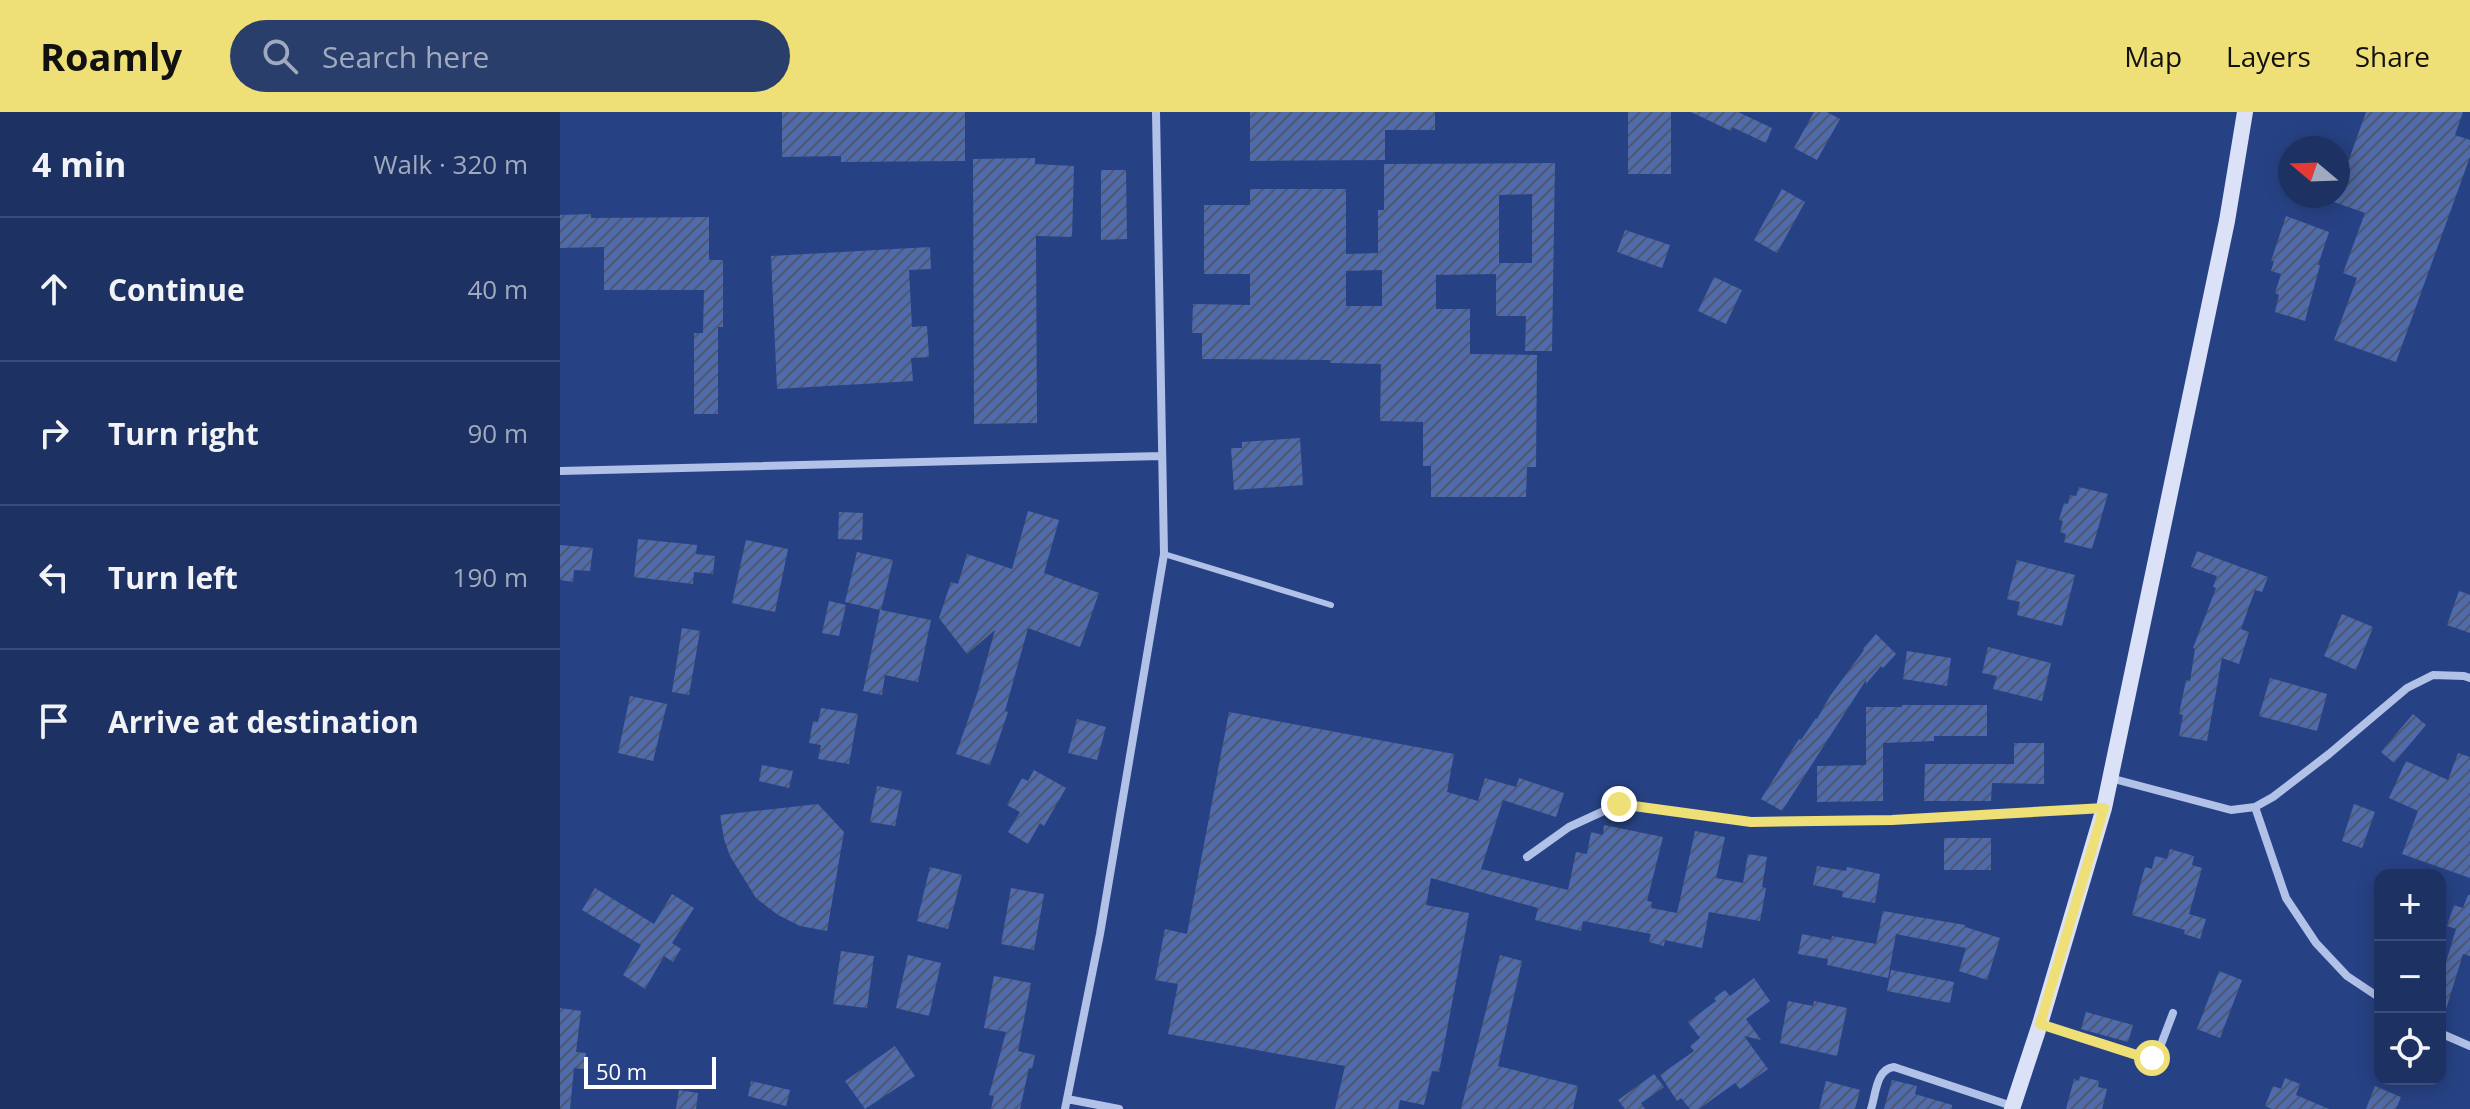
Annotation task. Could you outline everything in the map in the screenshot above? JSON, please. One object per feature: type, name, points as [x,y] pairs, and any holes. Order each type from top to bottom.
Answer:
[{"type":"street","points":[[1065,1109],[1100,934],[1164,554],[1156,112]]},
{"type":"street","points":[[1871,1109],[1882,1073],[1894,1067],[2012,1108],[2104,808],[2227,221],[2245,112]]},
{"type":"street","points":[[560,471],[1161,456]]},
{"type":"street","points":[[2110,778],[2231,810],[2255,807],[2329,754],[2407,688],[2433,675],[2470,678]]},
{"type":"street","points":[[1527,857],[1569,827],[1619,804],[1751,822],[1892,820],[2104,808]]},
{"type":"street","points":[[2255,807],[2286,898],[2316,943],[2347,976],[2374,994]]},
{"type":"street","points":[[2040,1024],[2146,1058],[2157,1055],[2173,1013]]},
{"type":"street","points":[[2446,1036],[2470,1046]]},
{"type":"street","points":[[1067,1099],[1119,1109]]},
{"type":"lane","points":[[1164,554],[1331,605]]},
{"type":"building","points":[[782,112],[965,112],[965,161],[841,162],[841,156],[782,157]]},
{"type":"building","points":[[1250,112],[1435,112],[1435,130],[1385,130],[1385,160],[1250,161]]},
{"type":"building","points":[[1628,112],[1671,112],[1671,174],[1628,174]]},
{"type":"building","points":[[1691,112],[1738,112],[1772,128],[1766,143]]},
{"type":"building","points":[[1814,112],[1827,112],[1840,119],[1817,160],[1794,148]]},
{"type":"building","points":[[2366,112],[2463,112],[2455,135],[2470,140],[2470,157],[2396,362],[2334,340],[2357,278],[2343,273],[2365,213],[2350,208],[2350,157]]},
{"type":"building","points":[[1035,158],[1035,164],[1074,166],[1072,237],[1036,236],[1037,423],[974,424],[973,159]]},
{"type":"building","points":[[1555,163],[1552,351],[1525,351],[1526,316],[1496,316],[1496,274],[1436,275],[1436,309],[1470,309],[1470,354],[1537,355],[1536,467],[1527,467],[1526,497],[1431,497],[1431,466],[1423,466],[1423,422],[1380,421],[1381,364],[1330,363],[1330,360],[1202,359],[1202,333],[1192,333],[1193,304],[1250,305],[1250,274],[1204,274],[1204,205],[1250,205],[1250,189],[1346,189],[1346,254],[1378,253],[1378,210],[1384,210],[1384,164]],"holes":[[[1532,194],[1532,263],[1499,263],[1499,195]],[[1382,270],[1382,306],[1346,306],[1346,271]]]},
{"type":"building","points":[[1101,170],[1126,170],[1127,239],[1101,240]]},
{"type":"building","points":[[1782,189],[1805,202],[1777,253],[1754,240]]},
{"type":"building","points":[[591,214],[591,218],[709,217],[709,260],[723,260],[723,327],[718,327],[718,414],[694,414],[694,333],[703,333],[704,290],[604,290],[604,247],[560,248],[560,215]]},
{"type":"building","points":[[2286,216],[2329,232],[2305,321],[2275,312],[2279,295],[2275,293],[2281,274],[2271,271],[2274,261],[2271,261]]},
{"type":"building","points":[[1625,230],[1670,245],[1662,268],[1617,252]]},
{"type":"building","points":[[930,247],[931,269],[909,270],[912,327],[927,326],[929,357],[911,358],[913,381],[777,389],[771,256]]},
{"type":"building","points":[[1714,277],[1742,290],[1726,324],[1698,311]]},
{"type":"building","points":[[1300,438],[1303,485],[1234,490],[1231,448],[1242,448],[1242,442]]},
{"type":"building","points":[[2079,487],[2108,494],[2092,549],[2064,542],[2066,534],[2060,532],[2063,521],[2059,520],[2064,503],[2068,504],[2070,495],[2076,496]]},
{"type":"building","points":[[1028,511],[1059,520],[1044,573],[1099,593],[1080,647],[1028,628],[1005,711],[1008,712],[990,765],[956,754],[995,630],[967,654],[939,618],[951,582],[958,584],[967,554],[1012,569]]},
{"type":"building","points":[[839,512],[863,513],[862,540],[838,539]]},
{"type":"building","points":[[638,539],[697,545],[696,554],[715,556],[713,574],[694,572],[693,584],[634,577]]},
{"type":"building","points":[[746,540],[788,549],[775,612],[732,603]]},
{"type":"building","points":[[560,545],[593,548],[590,571],[574,570],[573,582],[560,580]]},
{"type":"building","points":[[2197,551],[2268,577],[2262,592],[2255,590],[2241,629],[2249,632],[2239,664],[2222,658],[2207,741],[2179,736],[2183,715],[2179,714],[2186,680],[2190,681],[2193,648],[2216,588],[2213,587],[2217,576],[2191,567]]},
{"type":"building","points":[[857,552],[893,560],[881,610],[931,620],[918,682],[885,675],[882,695],[863,691],[880,610],[845,602]]},
{"type":"building","points":[[2017,560],[2075,575],[2062,626],[2017,615],[2020,602],[2007,599]]},
{"type":"building","points":[[2459,591],[2470,595],[2470,633],[2447,625]]},
{"type":"building","points":[[829,601],[846,605],[839,636],[822,633]]},
{"type":"building","points":[[2342,614],[2373,627],[2356,670],[2324,656]]},
{"type":"building","points":[[682,628],[700,631],[689,695],[672,692]]},
{"type":"building","points":[[1876,634],[1896,654],[1866,684],[1866,680],[1782,811],[1761,799],[1799,739],[1817,719],[1830,696]]},
{"type":"building","points":[[1988,647],[2051,663],[2042,701],[1993,689],[1997,676],[1982,673]]},
{"type":"building","points":[[1907,651],[1951,658],[1947,686],[1903,679]]},
{"type":"building","points":[[2270,678],[2327,694],[2317,731],[2259,716]]},
{"type":"building","points":[[630,696],[667,704],[653,761],[618,753]]},
{"type":"building","points":[[1987,705],[1987,736],[1934,736],[1934,741],[1883,743],[1883,801],[1817,802],[1817,766],[1866,765],[1866,707]]},
{"type":"building","points":[[821,708],[858,714],[849,764],[818,759],[821,745],[809,743],[813,721],[818,722]]},
{"type":"building","points":[[1229,712],[1454,754],[1447,792],[1478,801],[1485,778],[1516,787],[1519,778],[1564,793],[1556,817],[1503,800],[1481,869],[1568,890],[1576,852],[1587,854],[1591,832],[1603,835],[1604,825],[1663,837],[1647,901],[1652,902],[1651,908],[1677,913],[1695,831],[1725,837],[1716,878],[1743,883],[1748,854],[1767,857],[1760,921],[1709,912],[1702,948],[1665,940],[1664,946],[1649,942],[1651,934],[1583,921],[1581,931],[1535,920],[1538,908],[1431,878],[1426,905],[1469,913],[1439,1072],[1432,1071],[1424,1105],[1400,1100],[1398,1109],[1335,1109],[1345,1066],[1168,1034],[1178,984],[1155,980],[1165,929],[1187,934]]},
{"type":"building","points":[[2413,714],[2426,725],[2394,763],[2381,752]]},
{"type":"building","points":[[1077,719],[1106,727],[1097,760],[1068,753]]},
{"type":"building","points":[[2014,743],[2044,743],[2044,784],[1992,783],[1991,801],[1924,801],[1925,764],[2014,764]]},
{"type":"building","points":[[2458,753],[2470,757],[2470,878],[2402,854],[2418,811],[2389,798],[2406,761],[2448,780]]},
{"type":"building","points":[[762,765],[793,771],[789,788],[759,781]]},
{"type":"building","points":[[1034,770],[1066,788],[1044,826],[1040,823],[1028,844],[1008,832],[1020,812],[1007,805],[1022,778],[1028,781]]},
{"type":"building","points":[[877,786],[902,791],[895,826],[870,822]]},
{"type":"building","points":[[818,804],[844,832],[827,931],[800,926],[778,915],[756,898],[730,856],[720,815]]},
{"type":"building","points":[[2354,804],[2375,812],[2362,848],[2342,841]]},
{"type":"building","points":[[1944,838],[1991,838],[1991,870],[1944,870]]},
{"type":"building","points":[[2170,849],[2194,856],[2192,865],[2202,868],[2189,914],[2206,919],[2200,939],[2184,934],[2185,930],[2132,915],[2145,867],[2152,869],[2155,856],[2167,859]]},
{"type":"building","points":[[1817,866],[1846,871],[1847,867],[1880,874],[1875,903],[1842,897],[1843,891],[1813,885]]},
{"type":"building","points":[[930,867],[962,875],[948,929],[917,921]]},
{"type":"building","points":[[595,888],[654,924],[672,894],[694,908],[672,943],[681,949],[673,962],[664,956],[645,989],[623,975],[641,945],[582,910]]},
{"type":"building","points":[[1011,888],[1044,894],[1034,950],[1001,944]]},
{"type":"building","points":[[2470,895],[2470,956],[2463,954],[2446,1009],[2446,962],[2456,929],[2447,926],[2454,905],[2463,908]]},
{"type":"building","points":[[1883,911],[1965,925],[2000,938],[1987,980],[1959,971],[1966,948],[1896,934],[1888,978],[1827,965],[1828,959],[1798,954],[1802,934],[1876,944]]},
{"type":"building","points":[[841,951],[874,956],[867,1008],[833,1004]]},
{"type":"building","points":[[908,955],[941,963],[929,1016],[896,1008]]},
{"type":"building","points":[[1500,955],[1522,961],[1498,1066],[1578,1086],[1573,1109],[1461,1109]]},
{"type":"building","points":[[1891,970],[1954,982],[1950,1003],[1887,991]]},
{"type":"building","points":[[2219,971],[2242,980],[2220,1038],[2197,1029]]},
{"type":"building","points":[[994,976],[1031,983],[1018,1051],[1035,1055],[1020,1109],[991,1109],[994,1096],[989,1095],[1006,1032],[984,1028]]},
{"type":"building","points":[[1754,978],[1770,1001],[1746,1019],[1761,1040],[1744,1036],[1768,1069],[1740,1089],[1735,1083],[1699,1109],[1690,1109],[1681,1098],[1677,1101],[1660,1075],[1694,1051],[1690,1046],[1700,1038],[1688,1022],[1716,1001],[1714,998],[1725,990],[1730,996]]},
{"type":"building","points":[[1788,1001],[1813,1006],[1814,1001],[1847,1008],[1837,1056],[1780,1043]]},
{"type":"building","points":[[560,1008],[581,1011],[576,1052],[586,1053],[584,1069],[574,1068],[570,1109],[560,1109]]},
{"type":"building","points":[[2086,1012],[2133,1025],[2128,1042],[2081,1029]]},
{"type":"building","points":[[895,1046],[915,1076],[865,1109],[845,1081]]},
{"type":"building","points":[[1654,1074],[1664,1087],[1641,1103],[1645,1109],[1625,1109],[1618,1100]]},
{"type":"building","points":[[2080,1076],[2099,1081],[2098,1087],[2107,1089],[2102,1109],[2066,1109],[2074,1079],[2079,1081]]},
{"type":"building","points":[[2285,1078],[2300,1084],[2296,1095],[2329,1109],[2272,1109],[2265,1106],[2273,1086],[2281,1089]]},
{"type":"building","points":[[1892,1080],[1917,1086],[1915,1094],[1952,1105],[1952,1109],[1884,1109]]},
{"type":"building","points":[[751,1081],[790,1090],[786,1106],[748,1096]]},
{"type":"building","points":[[1826,1081],[1860,1090],[1855,1109],[1819,1109]]},
{"type":"building","points":[[2375,1086],[2401,1097],[2396,1109],[2366,1109]]},
{"type":"building","points":[[679,1090],[698,1093],[696,1109],[676,1109]]},
{"type":"route","points":[[1619,804],[1751,822],[1892,820],[2104,808],[2040,1024],[2152,1058]]}]
